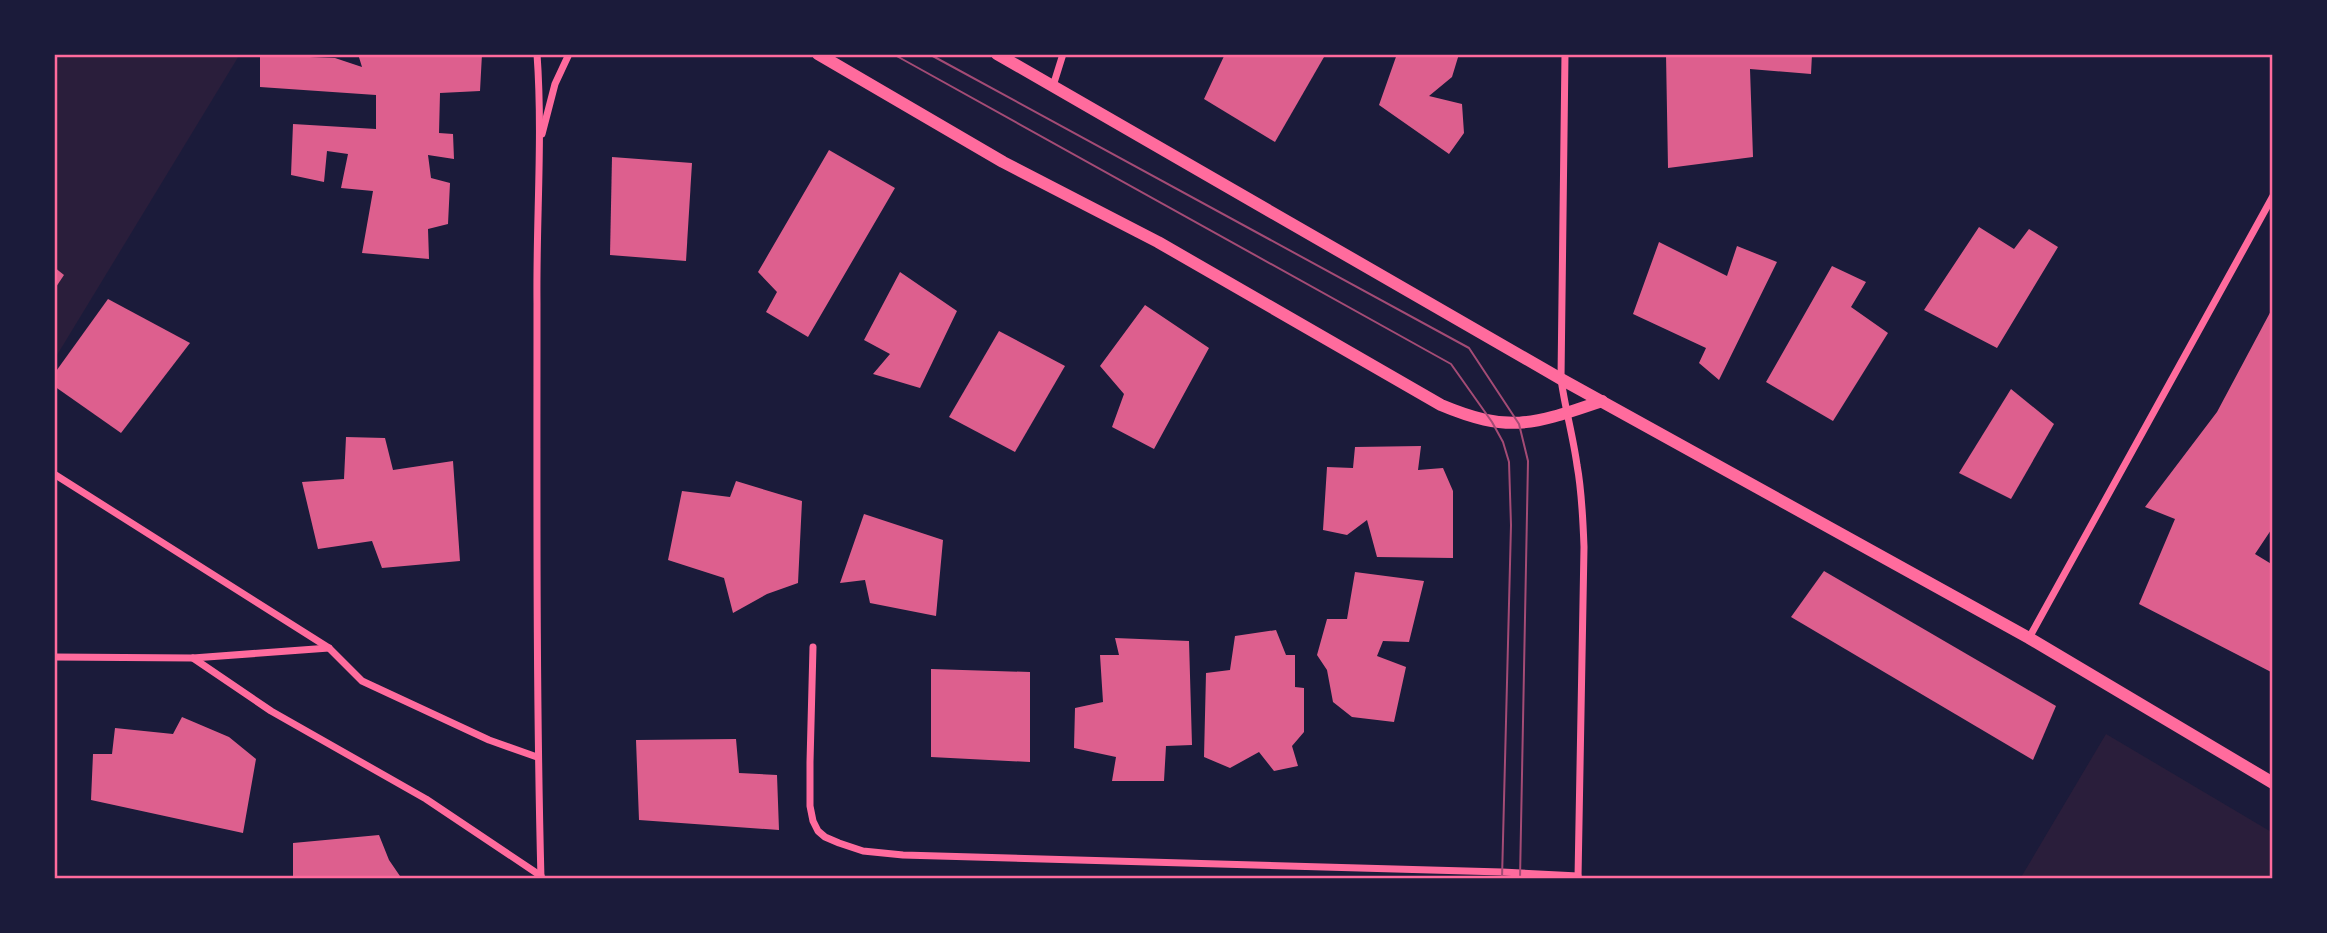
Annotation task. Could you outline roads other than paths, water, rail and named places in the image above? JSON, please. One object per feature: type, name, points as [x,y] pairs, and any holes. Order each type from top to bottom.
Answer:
[{"type":"street","points":[[537,54],[540,145],[537,274],[537,757],[541,878]]},
{"type":"street","points":[[540,145],[555,84],[569,54]]},
{"type":"street","points":[[818,54],[1003,162],[1158,243],[1441,405],[1492,422],[1519,424],[1602,401]]},
{"type":"street","points":[[997,54],[1561,379],[2029,638],[2273,783]]},
{"type":"street","points":[[1053,86],[1063,54]]},
{"type":"street","points":[[813,647],[810,806],[813,821],[825,837],[863,851],[903,855],[1502,872],[1578,877],[1584,547],[1583,507],[1561,379],[1565,54]]},
{"type":"street","points":[[2029,638],[2273,195]]},
{"type":"street","points":[[54,474],[329,649],[362,681],[489,740],[537,757]]},
{"type":"street","points":[[54,657],[193,658],[329,649]]},
{"type":"street","points":[[193,658],[271,712],[426,799],[541,878]]},
{"type":"tram line","points":[[893,54],[1451,364],[1492,422],[1503,442],[1509,462],[1511,525],[1502,879]]},
{"type":"tram line","points":[[929,54],[1469,348],[1519,424],[1528,461],[1520,879]]}]
